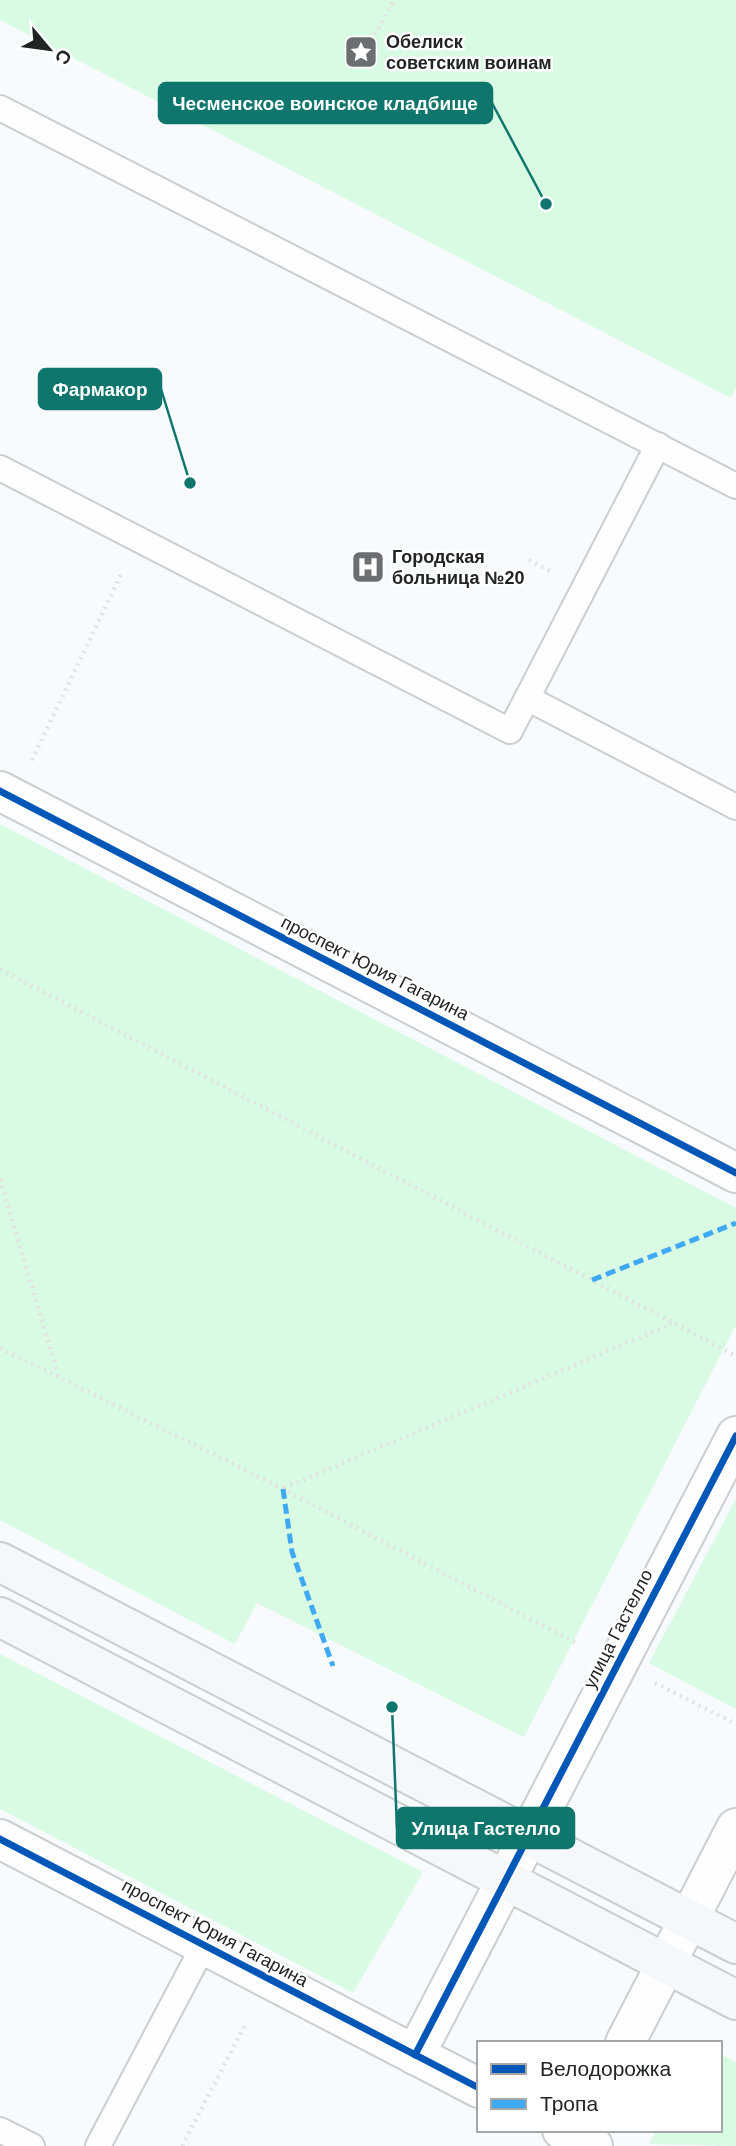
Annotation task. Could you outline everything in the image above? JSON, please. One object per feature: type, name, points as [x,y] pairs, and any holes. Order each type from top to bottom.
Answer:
[{"type":"main road","points":[[0,1562],[736,1944]]},
{"type":"main road","points":[[0,1617],[736,2000]]},
{"type":"street","name":"проспект Юрия Гагарина","points":[[13,781],[736,1173]]},
{"type":"street","name":"улица Гастелло","points":[[529,1836],[736,1436]]},
{"type":"street","points":[[626,2041],[736,1828]]},
{"type":"street","points":[[415,2055],[529,1836]]},
{"type":"street","name":"проспект Юрия Гагарина","points":[[0,1839],[477,2087]]},
{"type":"lane","points":[[0,108],[736,486]]},
{"type":"lane","points":[[0,468],[510,731],[658,445]]},
{"type":"lane","points":[[527,698],[736,807]]},
{"type":"lane","points":[[98,2146],[204,1945]]},
{"type":"lane","points":[[0,2130],[32,2146]]},
{"type":"path","points":[[368,47],[394,0]]},
{"type":"path","points":[[13,781],[138,540]]},
{"type":"path","points":[[0,969],[736,1356]]},
{"type":"path","points":[[0,1179],[59,1378]]},
{"type":"path","points":[[283,1489],[672,1324]]},
{"type":"path","points":[[0,1348],[283,1489],[583,1647]]},
{"type":"path","points":[[655,1683],[736,1724]]},
{"type":"path","points":[[182,2146],[245,2025]]},
{"type":"green space","points":[[0,0],[736,0],[736,388],[731,398],[0,20]]},
{"type":"green space","points":[[0,824],[736,1208],[736,1325],[524,1737],[257,1603],[235,1644],[0,1520]]},
{"type":"green space","points":[[736,1499],[736,1709],[649,1663]]},
{"type":"green space","points":[[0,1654],[423,1872],[353,1993],[0,1809]]},
{"type":"green space","points":[[722,2055],[736,2062],[736,2146],[649,2144],[656,2132],[722,2132]]},
{"type":"marked path","points":[[592,1280],[736,1223]]},
{"type":"marked path","points":[[283,1489],[292,1552],[333,1666]]},
{"type":"cycle path","points":[[0,791],[736,1173]]},
{"type":"cycle path","points":[[415,2055],[736,1436]]},
{"type":"cycle path","points":[[0,1839],[477,2087]]},
{"type":"place","name":"Обелиск советским воинам","points":[[361,52]]},
{"type":"place","name":"Чесменское воинское кладбище","points":[[546,204]]},
{"type":"place","name":"Фармакор","points":[[190,483]]},
{"type":"place","name":"Городская больница №20","points":[[368,567]]},
{"type":"place","name":"Улица Гастелло","points":[[392,1707]]}]
